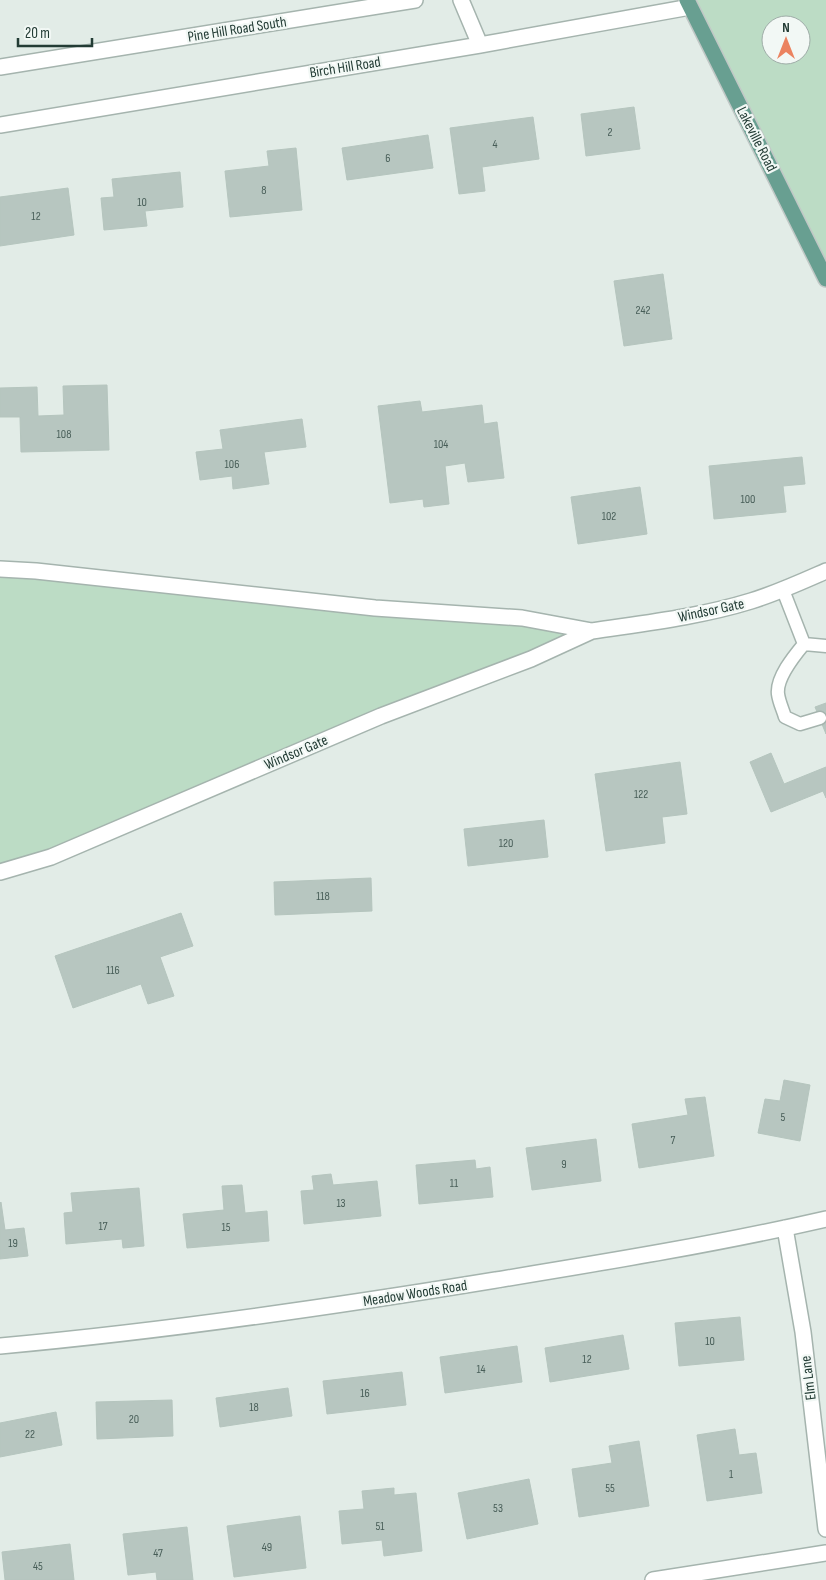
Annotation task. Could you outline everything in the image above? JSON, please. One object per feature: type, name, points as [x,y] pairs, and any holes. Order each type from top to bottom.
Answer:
[{"type":"main road","name":"Lakeville Road","points":[[689,4],[826,279]]},
{"type":"street","name":"Pine Hill Road South","points":[[0,67],[416,0]]},
{"type":"street","points":[[461,0],[480,45]]},
{"type":"street","name":"Birch Hill Road","points":[[0,125],[480,45],[689,4]]},
{"type":"street","name":"Windsor Gate","points":[[0,569],[55,573],[375,608],[522,618],[592,631]]},
{"type":"street","name":"Windsor Gate","points":[[0,872],[51,857],[381,716],[531,659],[592,631],[698,614],[749,601],[783,590],[826,571]]},
{"type":"street","name":"Meadow Woods Road","points":[[0,1346],[186,1326],[389,1298],[626,1258],[826,1219]]},
{"type":"street","name":"Elm Lane","points":[[785,1228],[803,1332],[826,1529]]},
{"type":"street","points":[[653,1580],[826,1553]]},
{"type":"lane","points":[[783,590],[804,644]]},
{"type":"lane","points":[[804,644],[826,646]]},
{"type":"lane","points":[[804,644],[786,669],[777,693],[785,718],[800,724],[820,718]]},
{"type":"green space","points":[[691,0],[826,0],[826,272]]},
{"type":"green space","points":[[0,569],[592,631],[0,872]]},
{"type":"building","points":[[634,107],[640,149],[586,156],[581,114]]},
{"type":"building","points":[[533,117],[539,159],[482,167],[485,191],[459,194],[450,128]]},
{"type":"building","points":[[428,135],[433,168],[347,180],[342,148]]},
{"type":"building","points":[[296,148],[302,210],[230,217],[225,171],[269,166],[267,151]]},
{"type":"building","points":[[180,172],[183,207],[145,211],[147,226],[104,230],[101,198],[114,197],[112,179]]},
{"type":"building","points":[[68,188],[74,235],[0,246],[0,197]]},
{"type":"building","points":[[663,274],[672,339],[624,346],[614,281]]},
{"type":"building","points":[[107,385],[109,450],[21,452],[20,417],[0,417],[0,388],[37,387],[38,416],[64,415],[63,386]]},
{"type":"building","points":[[420,401],[422,412],[482,405],[484,424],[497,422],[504,478],[468,482],[465,463],[445,466],[449,504],[424,507],[423,499],[390,503],[378,406]]},
{"type":"building","points":[[302,419],[306,447],[264,452],[269,484],[233,489],[232,476],[200,480],[196,452],[223,449],[220,430]]},
{"type":"building","points":[[802,457],[805,484],[783,486],[786,512],[714,519],[709,466]]},
{"type":"building","points":[[640,487],[647,534],[578,544],[571,497]]},
{"type":"building","points":[[826,703],[826,734],[815,707]]},
{"type":"building","points":[[771,753],[784,784],[826,767],[826,798],[823,791],[771,812],[750,762]]},
{"type":"building","points":[[680,762],[687,814],[662,817],[665,843],[606,851],[595,774]]},
{"type":"building","points":[[544,820],[548,857],[468,866],[464,829]]},
{"type":"building","points":[[371,878],[372,911],[275,915],[274,882]]},
{"type":"building","points":[[181,913],[193,946],[160,957],[174,996],[148,1004],[141,984],[73,1008],[55,956]]},
{"type":"building","points":[[784,1080],[810,1085],[800,1141],[758,1133],[765,1099],[780,1101]]},
{"type":"building","points":[[705,1097],[714,1156],[639,1168],[632,1124],[688,1115],[685,1099]]},
{"type":"building","points":[[596,1139],[601,1181],[532,1190],[526,1148]]},
{"type":"building","points":[[475,1160],[476,1169],[490,1167],[493,1197],[419,1204],[416,1165]]},
{"type":"building","points":[[331,1174],[333,1185],[377,1181],[381,1216],[304,1224],[301,1191],[314,1190],[312,1176]]},
{"type":"building","points":[[242,1185],[245,1213],[267,1211],[269,1241],[187,1248],[183,1214],[224,1210],[222,1186]]},
{"type":"building","points":[[139,1188],[144,1246],[123,1248],[122,1239],[66,1244],[64,1213],[73,1212],[71,1193]]},
{"type":"building","points":[[1,1202],[5,1230],[24,1228],[28,1256],[0,1259]]},
{"type":"building","points":[[740,1317],[744,1360],[679,1366],[675,1323]]},
{"type":"building","points":[[623,1335],[629,1369],[550,1382],[545,1348]]},
{"type":"building","points":[[517,1346],[522,1382],[445,1393],[440,1357]]},
{"type":"building","points":[[402,1372],[406,1405],[327,1414],[323,1381]]},
{"type":"building","points":[[288,1388],[292,1416],[220,1427],[216,1398]]},
{"type":"building","points":[[172,1400],[173,1436],[97,1439],[96,1402]]},
{"type":"building","points":[[56,1412],[62,1445],[0,1457],[0,1423]]},
{"type":"building","points":[[735,1429],[739,1455],[756,1453],[762,1493],[707,1501],[697,1435]]},
{"type":"building","points":[[639,1441],[649,1506],[579,1517],[572,1469],[612,1463],[609,1446]]},
{"type":"building","points":[[529,1479],[538,1524],[467,1539],[458,1493]]},
{"type":"building","points":[[394,1488],[394,1495],[416,1493],[422,1551],[384,1556],[382,1540],[342,1544],[339,1511],[364,1509],[362,1491]]},
{"type":"building","points":[[300,1516],[306,1568],[234,1577],[227,1526]]},
{"type":"building","points":[[187,1527],[193,1580],[157,1580],[156,1572],[128,1575],[123,1534]]},
{"type":"building","points":[[70,1544],[74,1580],[5,1580],[2,1552]]}]
